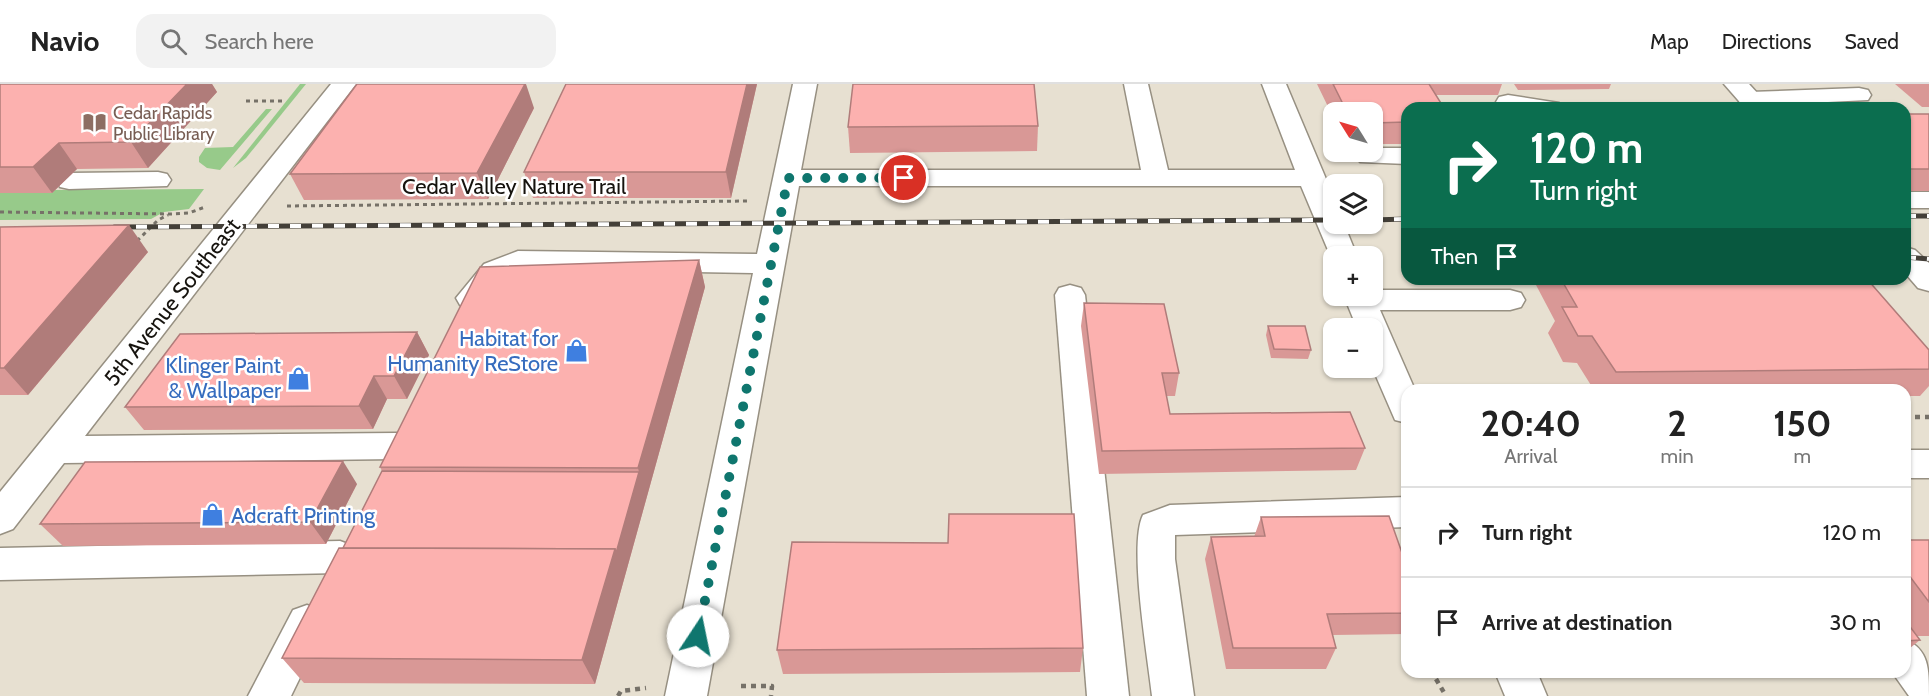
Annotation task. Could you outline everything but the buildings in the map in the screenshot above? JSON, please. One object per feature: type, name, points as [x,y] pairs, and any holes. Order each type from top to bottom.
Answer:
[{"type":"street","name":"5th Avenue Southeast","points":[[0,519],[344,84]]},
{"type":"street","points":[[686,696],[805,84]]},
{"type":"street","points":[[1136,84],[1156,178]]},
{"type":"street","points":[[1274,84],[1339,246]]},
{"type":"street","points":[[1748,97],[1860,96]]},
{"type":"street","points":[[1506,98],[1524,102]]},
{"type":"street","points":[[1383,156],[1401,156]]},
{"type":"street","points":[[788,178],[1311,178]]},
{"type":"street","points":[[69,181],[159,180]]},
{"type":"street","points":[[1911,200],[1929,200]]},
{"type":"street","points":[[455,330],[475,290],[494,271],[518,260],[770,264]]},
{"type":"street","points":[[1911,262],[1929,280]]},
{"type":"street","points":[[1070,294],[1108,696]]},
{"type":"street","points":[[1383,298],[1510,300]]},
{"type":"street","points":[[1363,306],[1401,397]]},
{"type":"street","points":[[55,450],[388,461],[412,414]]},
{"type":"street","points":[[1911,464],[1929,464]]},
{"type":"street","points":[[1173,696],[1156,559],[1156,526],[1170,520],[1401,512]]},
{"type":"street","points":[[0,564],[335,567],[269,696]]},
{"type":"street","points":[[1911,665],[1929,690]]},
{"type":"street","points":[[1518,678],[1526,696]]},
{"type":"path","points":[[246,101],[282,101]]},
{"type":"path","name":"Cedar Valley Nature Trail","points":[[282,206],[754,201]]},
{"type":"path","points":[[0,212],[171,214],[208,207]]},
{"type":"path","points":[[128,244],[137,241],[158,220],[171,214]]},
{"type":"path","points":[[1911,417],[1929,417]]},
{"type":"path","points":[[1436,679],[1446,696]]},
{"type":"path","points":[[741,686],[772,686],[771,696]]},
{"type":"path","points":[[618,696],[621,690],[646,688]]},
{"type":"green space","points":[[300,84],[306,84],[246,158],[233,168]]},
{"type":"green space","points":[[266,109],[272,109],[220,170],[207,168],[199,162],[199,157],[205,148],[233,147]]},
{"type":"green space","points":[[204,189],[189,209],[164,212],[151,219],[0,220],[0,193],[55,190]]},
{"type":"railway","points":[[1911,216],[1929,216]]},
{"type":"railway","points":[[1383,220],[1401,219]]},
{"type":"railway","points":[[114,227],[1323,220]]},
{"type":"railway","points":[[1911,258],[1929,259]]},
{"type":"place","name":"Cedar Rapids Public Library","points":[[95,123]]},
{"type":"place","name":"Habitat for Humanity ReStore","points":[[576,351]]},
{"type":"place","name":"Klinger Paint & Wallpaper","points":[[299,378]]},
{"type":"place","name":"Adcraft Printing","points":[[213,515]]},
{"type":"route","points":[[698,636],[788,178],[904,178]]}]
